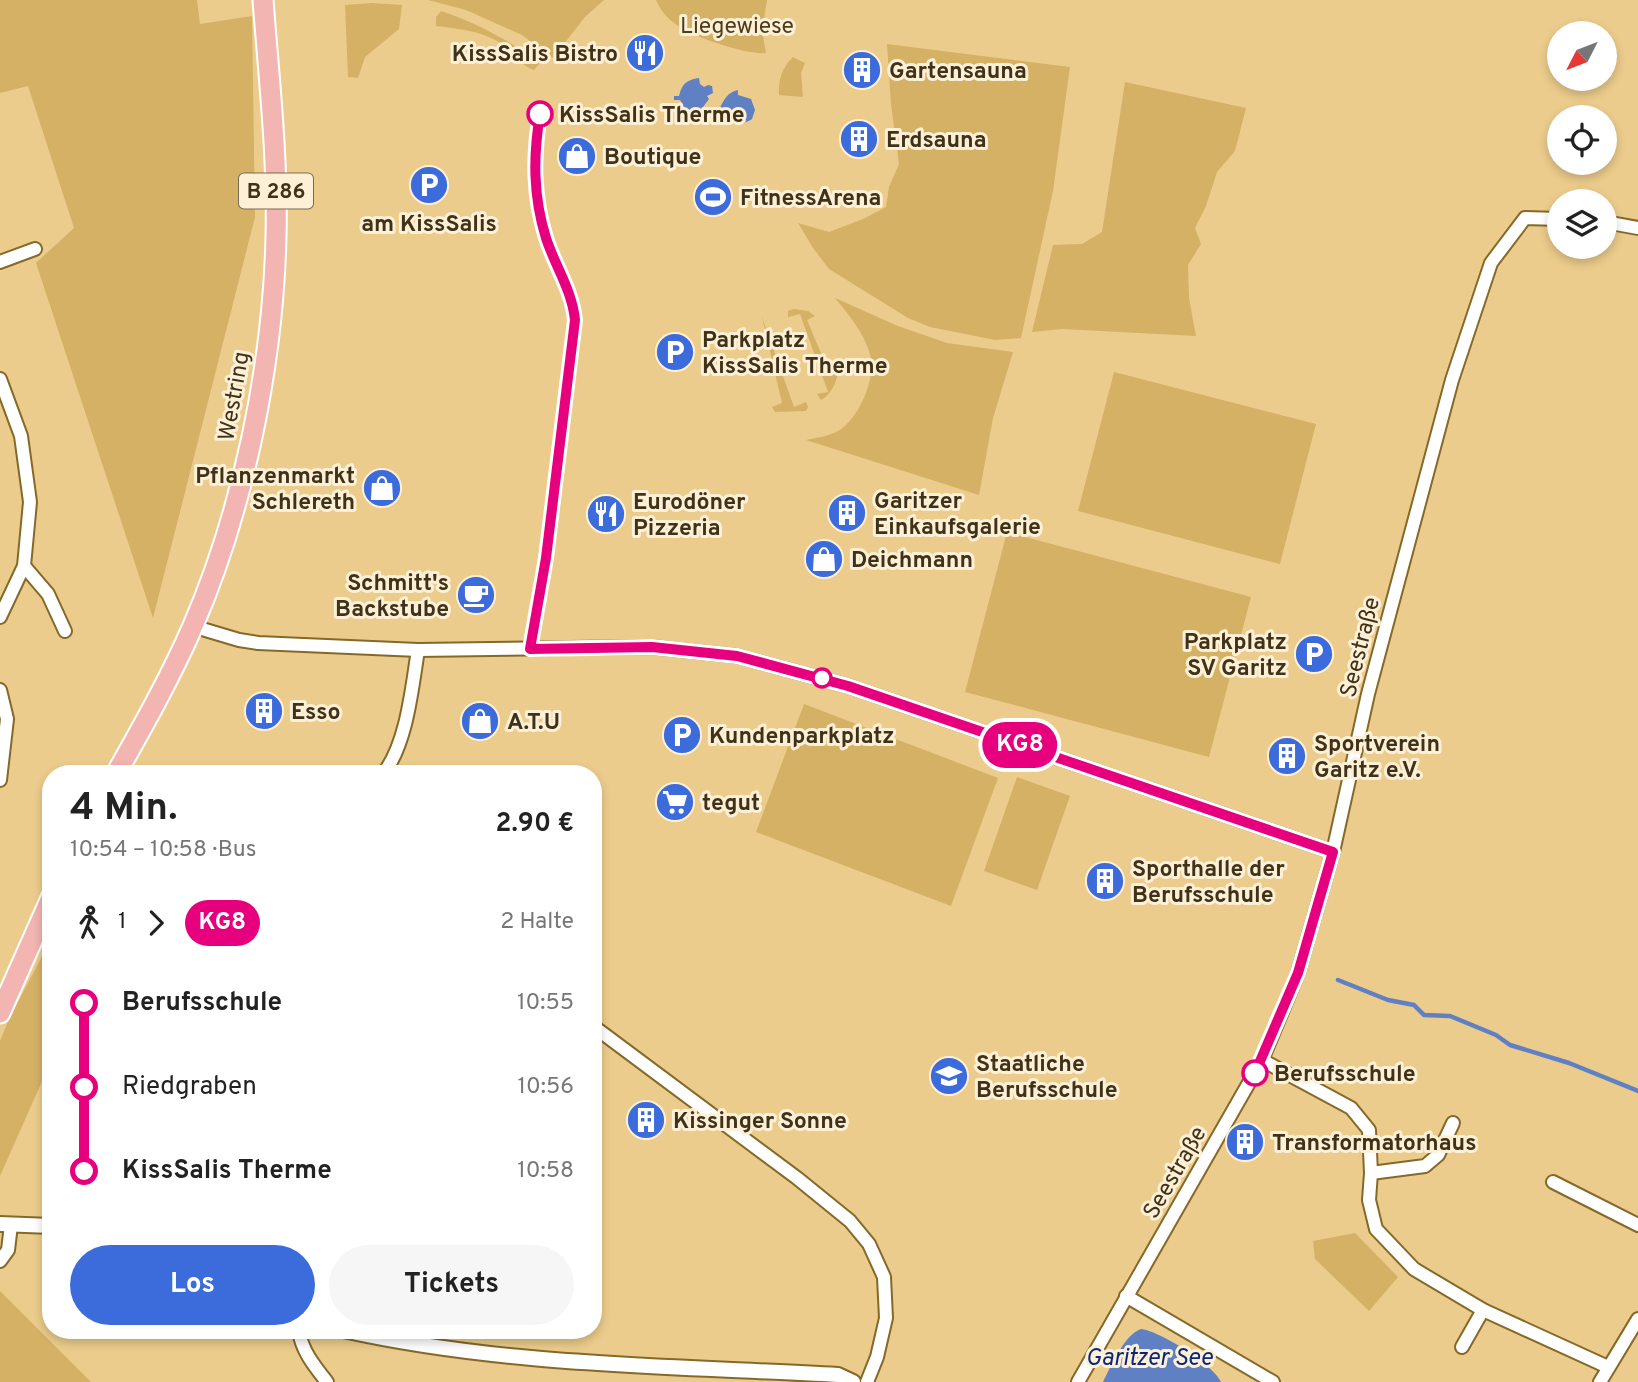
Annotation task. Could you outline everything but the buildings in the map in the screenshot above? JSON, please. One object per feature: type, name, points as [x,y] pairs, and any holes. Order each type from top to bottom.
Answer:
[{"type":"main road","name":"Westring","points":[[121,765],[192,626],[228,529],[262,381],[276,239],[275,162],[263,0]]},
{"type":"main road","points":[[0,1013],[42,918]]},
{"type":"street","name":"Seestraße","points":[[1078,1382],[1262,1060],[1298,973],[1333,852],[1368,694],[1452,380],[1491,263],[1525,218],[1547,219]]},
{"type":"street","points":[[1617,224],[1638,228]]},
{"type":"street","points":[[0,261],[35,249]]},
{"type":"street","points":[[0,379],[21,436],[30,502],[24,566],[0,617]]},
{"type":"street","points":[[24,566],[48,594],[65,631]]},
{"type":"street","points":[[192,626],[239,640],[317,645],[418,650],[652,647],[737,656],[848,686],[1333,852]]},
{"type":"street","points":[[391,765],[408,707],[418,650]]},
{"type":"street","points":[[0,690],[7,719],[0,780]]},
{"type":"street","points":[[602,1033],[797,1178],[850,1221],[869,1244],[884,1277],[886,1318],[877,1357],[867,1382]]},
{"type":"street","points":[[1262,1060],[1351,1108],[1369,1130],[1369,1200],[1376,1228],[1414,1269],[1483,1310],[1608,1367]]},
{"type":"street","points":[[1371,1174],[1425,1166],[1437,1155],[1453,1122]]},
{"type":"street","points":[[1553,1182],[1638,1225]]},
{"type":"street","points":[[0,1261],[9,1250],[6,1224],[42,1226]]},
{"type":"street","points":[[1126,1296],[1273,1382]]},
{"type":"street","points":[[1462,1347],[1483,1310]]},
{"type":"street","points":[[1600,1382],[1638,1319]]},
{"type":"street","points":[[300,1339],[313,1365],[327,1382]]},
{"type":"street","points":[[389,1339],[526,1358],[838,1375],[853,1382]]},
{"type":"green space","points":[[0,0],[197,0],[200,24],[252,16],[255,217],[153,618],[36,263],[74,228],[28,86],[0,93]]},
{"type":"green space","points":[[428,0],[604,0],[585,17],[553,58],[522,35],[466,10]]},
{"type":"green space","name":"Liegewiese","points":[[656,0],[767,0],[762,31],[766,53],[732,48],[691,33],[668,17]]},
{"type":"green space","points":[[345,5],[402,5],[399,29],[365,57],[358,78],[348,77]]},
{"type":"green space","points":[[441,11],[492,33],[541,62],[534,70],[505,46],[489,37],[436,26],[436,17]]},
{"type":"green space","points":[[887,44],[1070,67],[1053,191],[1021,338],[995,340],[930,327],[908,318],[829,269],[798,223],[829,232],[886,207],[889,187],[899,164]]},
{"type":"green space","name":"Liegewiese","points":[[793,57],[805,63],[801,73],[803,97],[779,95],[782,74]]},
{"type":"green space","points":[[1125,82],[1246,108],[1235,151],[1217,172],[1206,206],[1195,228],[1201,244],[1188,265],[1189,298],[1196,336],[1062,329],[1032,332],[1053,245],[1082,244],[1102,232]]},
{"type":"green space","points":[[835,298],[898,326],[947,343],[1013,352],[993,418],[979,495],[806,440],[831,434],[846,425],[865,397],[871,374],[870,354],[864,339]]},
{"type":"green space","points":[[788,311],[808,311],[815,316],[807,320],[829,372],[838,372],[832,388],[821,400],[817,394],[828,392],[800,314],[788,317]]},
{"type":"green space","points":[[762,317],[794,407],[806,402],[806,411],[775,412],[772,407],[782,403]]},
{"type":"green space","points":[[1114,372],[1316,424],[1280,564],[1078,511]]},
{"type":"green space","points":[[1007,532],[1251,597],[1209,757],[965,692]]},
{"type":"green space","points":[[804,704],[998,778],[951,906],[756,832]]},
{"type":"green space","points":[[1017,777],[1070,796],[1037,890],[984,871]]},
{"type":"green space","points":[[42,956],[42,1081],[0,1176],[0,1041]]},
{"type":"green space","points":[[1355,1233],[1398,1277],[1369,1311],[1315,1259],[1313,1241]]},
{"type":"green space","points":[[0,1291],[42,1333],[42,1339],[48,1339],[91,1382],[0,1382]]},
{"type":"water","points":[[699,78],[704,87],[712,86],[713,93],[707,96],[709,99],[700,111],[685,109],[680,100],[674,100],[674,96],[679,96],[688,81]]},
{"type":"water","points":[[738,90],[738,95],[751,99],[755,110],[752,119],[742,123],[720,108],[727,96]]},
{"type":"water","name":"Garitzer See","points":[[1141,1329],[1161,1336],[1185,1350],[1208,1367],[1221,1382],[1103,1382],[1124,1344]]},
{"type":"waterway","points":[[1338,980],[1388,1000],[1414,1005],[1424,1015],[1450,1016],[1496,1035],[1510,1045],[1569,1063],[1638,1091]]},
{"type":"bus line","name":"KG8","points":[[540,114],[534,181],[546,238],[574,303],[575,336],[546,558],[530,649],[652,647],[737,656],[769,663],[848,686],[1333,852],[1298,973],[1255,1073]]},
{"type":"place","name":"KissSalis Bistro","points":[[645,53]]},
{"type":"place","name":"Gartensauna","points":[[862,70]]},
{"type":"place","name":"KissSalis Therme","points":[[540,114]]},
{"type":"place","name":"Erdsauna","points":[[859,139]]},
{"type":"place","name":"Boutique","points":[[577,156]]},
{"type":"place","name":"am KissSalis","points":[[429,185]]},
{"type":"place","name":"FitnessArena","points":[[713,197]]},
{"type":"place","name":"Parkplatz KissSalis Therme","points":[[675,352]]},
{"type":"place","name":"Pflanzenmarkt Schlereth","points":[[382,488]]},
{"type":"place","name":"Garitzer Einkaufsgalerie","points":[[847,513]]},
{"type":"place","name":"Eurodöner Pizzeria","points":[[606,514]]},
{"type":"place","name":"Deichmann","points":[[824,559]]},
{"type":"place","name":"Schmitt's Backstube","points":[[476,595]]},
{"type":"place","name":"Parkplatz SV Garitz","points":[[1314,654]]},
{"type":"place","name":"Esso","points":[[264,711]]},
{"type":"place","name":"A.T.U","points":[[480,721]]},
{"type":"place","name":"Kundenparkplatz","points":[[682,735]]},
{"type":"place","name":"Sportverein Garitz e.V.","points":[[1287,756]]},
{"type":"place","name":"tegut","points":[[675,802]]},
{"type":"place","name":"Sporthalle der Berufsschule","points":[[1105,881]]},
{"type":"place","name":"Berufsschule","points":[[1255,1073]]},
{"type":"place","name":"Staatliche Berufsschule","points":[[949,1076]]},
{"type":"place","name":"Kissinger Sonne","points":[[646,1120]]},
{"type":"place","name":"Transformatorhaus","points":[[1245,1142]]}]
